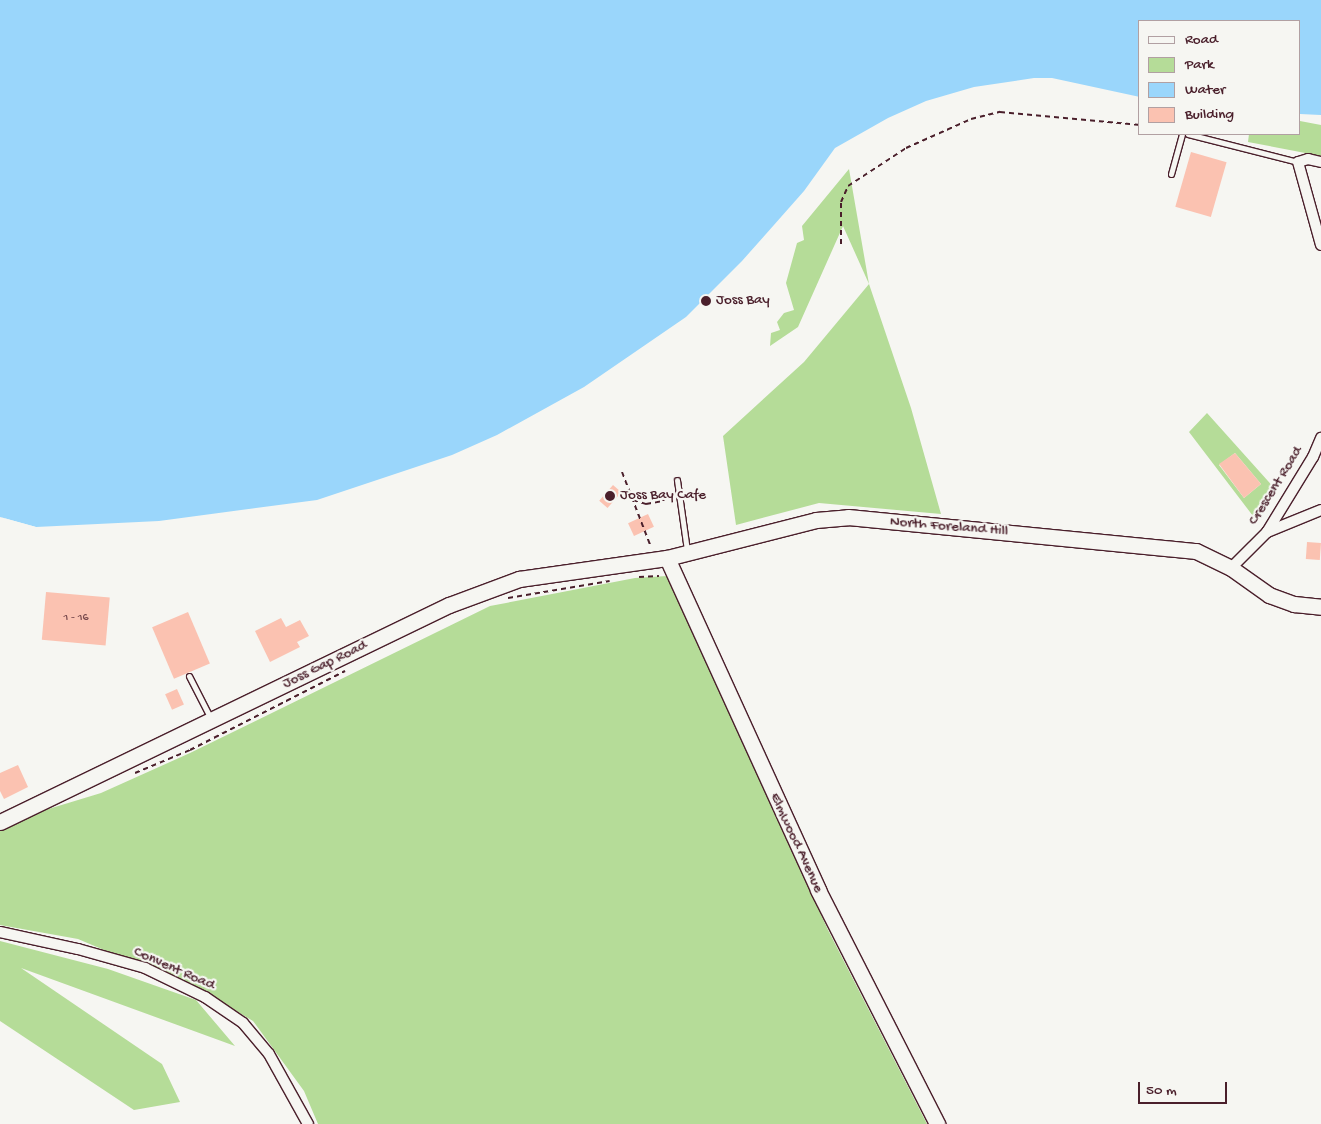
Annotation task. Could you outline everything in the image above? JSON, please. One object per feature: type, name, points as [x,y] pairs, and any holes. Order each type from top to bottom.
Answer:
[{"type":"main road","name":"North Foreland Hill","points":[[665,563],[688,553],[816,520],[848,518],[1196,552],[1231,568],[1252,585],[1280,600],[1321,607]]},
{"type":"main road","name":"Joss Gap Road","points":[[0,822],[449,604],[510,582],[665,563]]},
{"type":"main road","name":"Elmwood Avenue","points":[[665,563],[818,890],[936,1124]]},
{"type":"street","points":[[1321,162],[1308,159],[1298,162],[1321,245]]},
{"type":"street","name":"Crescent Road","points":[[1231,568],[1267,532],[1313,457],[1321,438]]},
{"type":"street","points":[[1267,532],[1321,510]]},
{"type":"street","name":"Convent Road","points":[[0,932],[78,948],[145,968],[205,997],[243,1023],[269,1054],[308,1124]]},
{"type":"lane","points":[[1171,174],[1182,135]]},
{"type":"lane","points":[[1192,135],[1298,162]]},
{"type":"lane","points":[[677,480],[688,553]]},
{"type":"lane","points":[[189,676],[212,719]]},
{"type":"path","points":[[841,244],[841,202],[848,186],[906,148],[971,119],[1000,112],[1138,125]]},
{"type":"path","points":[[622,472],[632,500],[665,563],[629,577]]},
{"type":"path","points":[[632,500],[646,504],[663,501]]},
{"type":"path","points":[[499,601],[613,580]]},
{"type":"path","points":[[126,777],[190,750],[348,670]]},
{"type":"green space","points":[[1301,121],[1321,125],[1321,156],[1248,142],[1249,135],[1301,135]]},
{"type":"green space","points":[[849,169],[869,284],[843,226],[798,327],[770,346],[771,333],[780,330],[777,322],[784,313],[794,310],[786,283],[797,243],[804,240],[802,226]]},
{"type":"green space","points":[[869,284],[911,408],[941,514],[819,503],[736,525],[723,436],[804,362]]},
{"type":"green space","points":[[1207,413],[1276,490],[1253,516],[1189,432]],"holes":[[[1235,453],[1261,484],[1244,498],[1219,465]]]},
{"type":"green space","points":[[667,576],[828,930],[927,1124],[318,1124],[304,1091],[253,1021],[206,993],[78,939],[0,925],[0,830],[32,814],[101,793],[190,753],[490,606],[635,578]]},
{"type":"green space","points":[[0,941],[108,969],[196,1000],[235,1046],[21,968],[162,1064],[180,1102],[134,1110],[0,1021]]},
{"type":"water","points":[[0,0],[1321,0],[1321,115],[1301,114],[1301,20],[1138,20],[1138,97],[1052,78],[1034,78],[974,87],[926,101],[888,118],[835,148],[804,191],[742,261],[686,317],[584,387],[497,435],[452,455],[317,500],[159,521],[36,527],[0,517]]},
{"type":"pier","points":[[0,517],[36,527],[45,529],[36,530]]},
{"type":"building","points":[[1191,152],[1227,162],[1211,217],[1175,207]]},
{"type":"building","points":[[1235,453],[1261,484],[1244,498],[1219,464]]},
{"type":"building","points":[[613,485],[621,492],[608,508],[599,501]]},
{"type":"building","points":[[648,514],[654,527],[634,536],[628,523]]},
{"type":"building","points":[[1307,542],[1321,543],[1320,560],[1306,559]]},
{"type":"building","points":[[46,592],[110,598],[106,645],[42,640]]},
{"type":"building","points":[[188,612],[210,664],[174,679],[152,627]]},
{"type":"building","points":[[281,618],[286,627],[300,620],[309,636],[297,642],[300,647],[270,662],[255,631]]},
{"type":"building","points":[[177,689],[184,705],[172,710],[165,694]]},
{"type":"building","points":[[18,765],[28,787],[4,799],[0,791],[0,773]]},
{"type":"place","name":"Joss Bay","points":[[706,301]]},
{"type":"place","name":"Joss Bay Cafe","points":[[610,496]]}]
